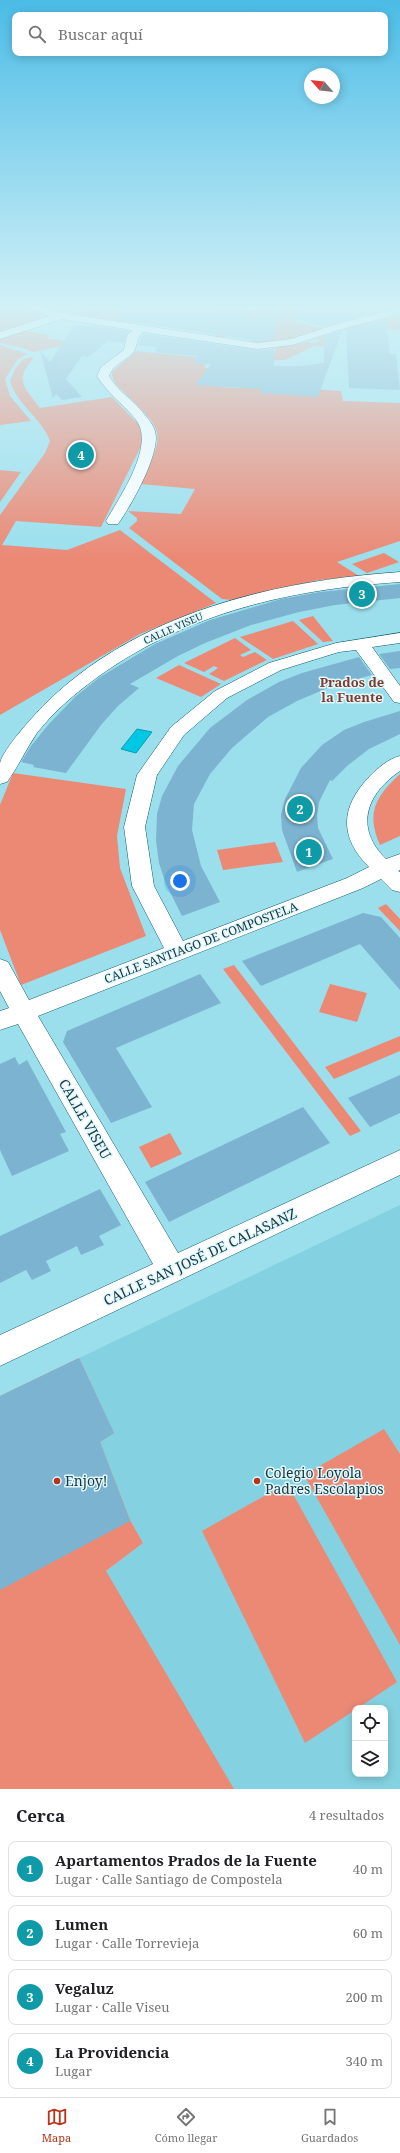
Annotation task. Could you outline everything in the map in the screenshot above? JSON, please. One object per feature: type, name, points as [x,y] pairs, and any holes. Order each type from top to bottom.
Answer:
[{"type":"street","points":[[113,521],[143,462],[150,437],[145,423],[115,391]]},
{"type":"street","name":"CALLE VISEU","points":[[0,778],[15,751],[48,710],[87,675],[140,642],[204,614],[254,598],[315,586],[400,577]]},
{"type":"street","points":[[177,952],[160,926],[151,908],[135,852],[133,834],[137,799],[153,762],[181,725],[203,707],[232,687],[288,661],[360,642],[400,638]]},
{"type":"street","points":[[360,642],[400,698]]},
{"type":"street","points":[[400,762],[387,770],[372,783],[362,798],[357,812],[357,828],[362,845],[392,865],[400,885]]},
{"type":"street","name":"CALLE SANTIAGO DE COMPOSTELA","points":[[12,1017],[355,883],[392,865]]},
{"type":"street","name":"CALLE VISEU","points":[[0,968],[12,1017],[172,1270]]},
{"type":"street","name":"CALLE SAN JOSÉ DE CALASANZ","points":[[0,1351],[400,1162]]},
{"type":"shaded area","points":[[0,391],[9,391],[10,396],[31,421],[0,425]]},
{"type":"shaded area","points":[[15,391],[28,391],[40,408],[112,397],[140,426],[144,440],[101,527],[16,521],[2,545],[67,550],[120,530],[216,603],[140,634],[0,715],[0,515],[45,453],[50,441],[41,425]]},
{"type":"shaded area","points":[[123,391],[341,391],[343,401],[400,403],[400,541],[337,562],[359,576],[319,580],[231,600],[222,599],[129,528],[137,521],[137,518],[128,511],[181,514],[195,489],[141,484],[154,453],[157,442],[157,434],[154,425],[148,416]]},
{"type":"shaded area","points":[[0,470],[21,472],[0,502]]},
{"type":"shaded area","points":[[384,553],[399,562],[367,573],[352,564]]},
{"type":"shaded area","points":[[313,616],[333,641],[323,642],[299,620]]},
{"type":"shaded area","points":[[293,621],[318,644],[273,659],[240,637]]},
{"type":"shaded area","points":[[235,638],[251,650],[240,655],[243,657],[255,652],[267,660],[224,681],[209,674],[218,668],[214,666],[204,672],[184,663]]},
{"type":"shaded area","points":[[179,665],[221,684],[201,697],[156,678]]},
{"type":"shaded area","points":[[137,729],[152,732],[136,753],[121,749]]},
{"type":"shaded area","points":[[13,773],[126,789],[117,836],[120,868],[146,936],[21,985],[0,930],[0,805]]},
{"type":"shaded area","points":[[400,774],[400,836],[380,845],[374,824],[375,806],[384,790]]},
{"type":"shaded area","points":[[275,842],[283,862],[223,870],[217,850]]},
{"type":"shaded area","points":[[386,904],[400,919],[400,931],[378,908]]},
{"type":"shaded area","points":[[234,965],[361,1131],[350,1136],[223,969]]},
{"type":"shaded area","points":[[330,984],[367,993],[357,1022],[319,1012]]},
{"type":"shaded area","points":[[400,1036],[400,1051],[334,1079],[325,1067]]},
{"type":"shaded area","points":[[170,1133],[182,1154],[151,1168],[139,1147]]},
{"type":"shaded area","name":"Colegio Loyola Padres Escolapios","points":[[400,1205],[400,1789],[0,1789],[0,1652],[143,1543],[130,1521],[100,1442],[114,1433],[79,1358]]},
{"type":"shaded area","points":[[79,1358],[114,1433],[100,1442],[130,1520],[143,1543],[106,1571],[234,1789],[0,1789],[0,1396]]},
{"type":"shaded area","points":[[384,1429],[400,1454],[400,1645],[304,1475]]},
{"type":"shaded area","points":[[287,1483],[397,1682],[362,1705],[352,1705],[352,1712],[305,1743],[202,1531]]},
{"type":"building","points":[[51,391],[77,391],[82,397],[62,400],[56,394],[53,398]]},
{"type":"building","points":[[260,391],[320,391],[318,397],[259,393]]},
{"type":"building","points":[[400,584],[400,598],[335,605],[299,612],[251,625],[205,643],[178,656],[130,684],[139,688],[118,706],[101,725],[66,773],[33,767],[34,765],[21,762],[31,746],[48,725],[76,696],[100,677],[155,644],[210,620],[281,599],[320,592]]},
{"type":"building","points":[[400,651],[400,668],[390,669],[379,654]]},
{"type":"building","points":[[359,657],[372,675],[335,685],[297,701],[268,717],[232,748],[210,774],[194,804],[192,830],[201,866],[220,902],[182,916],[166,884],[159,863],[156,841],[157,814],[162,796],[178,766],[210,728],[247,700],[279,682],[302,673]]},
{"type":"building","points":[[400,711],[400,734],[369,749],[347,766],[332,781],[330,780],[319,802],[317,815],[318,828],[333,859],[297,872],[282,830],[281,815],[285,799],[301,768],[322,745],[344,730]]},
{"type":"building","points":[[363,913],[381,917],[400,938],[400,990],[360,944],[261,986],[242,961]]},
{"type":"building","points":[[200,974],[221,1003],[116,1048],[152,1107],[111,1123],[63,1042],[67,1031]]},
{"type":"building","points":[[15,1057],[19,1065],[27,1060],[66,1132],[60,1134],[69,1151],[12,1176],[0,1150],[0,1064]]},
{"type":"building","points":[[400,1075],[400,1113],[370,1127],[348,1098]]},
{"type":"building","points":[[303,1107],[330,1143],[169,1222],[145,1182]]},
{"type":"building","points":[[100,1189],[121,1225],[99,1236],[104,1245],[81,1255],[77,1246],[46,1261],[51,1271],[32,1280],[26,1270],[0,1283],[0,1236]]},
{"type":"building","name":"Enjoy!","points":[[79,1358],[114,1433],[100,1442],[130,1521],[0,1590],[0,1396]]},
{"type":"place","name":"La Providencia","points":[[81,455]]},
{"type":"place","name":"Vegaluz","points":[[362,594]]},
{"type":"place","name":"Lumen","points":[[300,809]]},
{"type":"place","name":"Apartamentos Prados de la Fuente","points":[[309,852]]},
{"type":"place","name":"Enjoy!","points":[[57,1481]]},
{"type":"place","name":"Colegio Loyola Padres Escolapios","points":[[257,1481]]},
{"type":"district","name":"Prados de la Fuente","points":[[352,690]]}]
